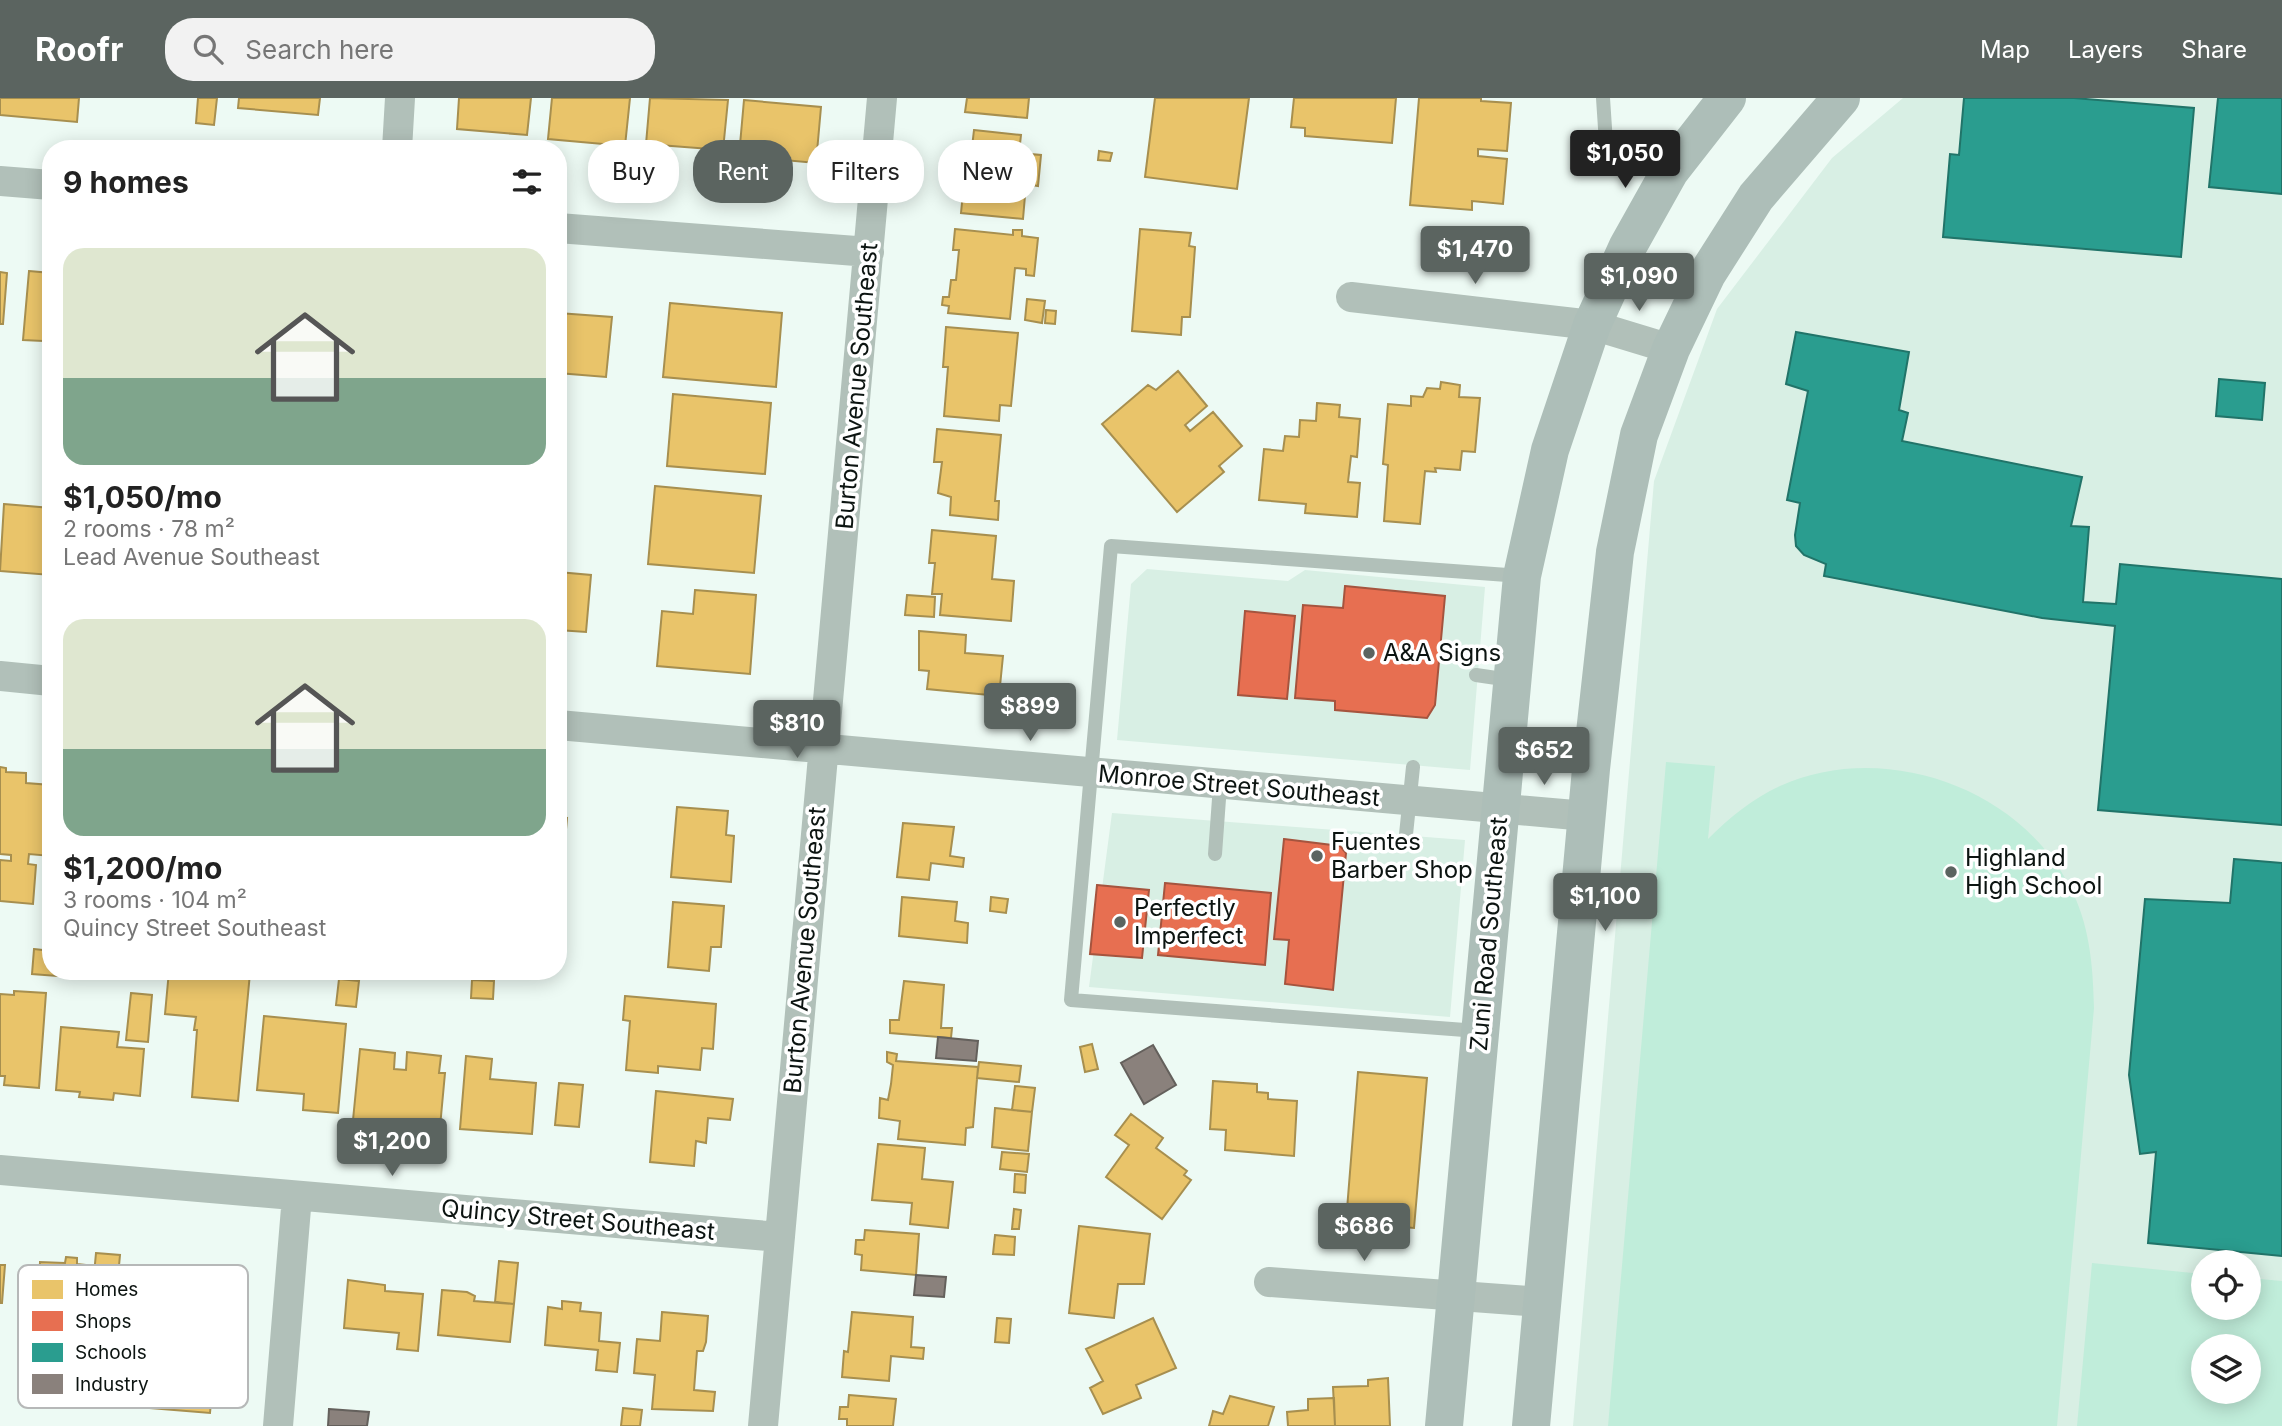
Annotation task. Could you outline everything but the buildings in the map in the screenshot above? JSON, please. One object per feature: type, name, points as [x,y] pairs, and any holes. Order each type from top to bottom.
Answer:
[{"type":"main road","name":"Zuni Road Southeast","points":[[1444,1426],[1499,809],[1494,678],[1522,576],[1550,450],[1592,326],[1628,246],[1670,171],[1727,98]]},
{"type":"main road","points":[[1531,1426],[1586,816],[1615,552],[1639,435],[1671,349],[1707,274],[1756,197],[1841,98]]},
{"type":"street","points":[[398,140],[400,98]]},
{"type":"street","name":"Burton Avenue Southeast","points":[[763,1426],[882,98]]},
{"type":"street","points":[[0,181],[42,184]]},
{"type":"street","points":[[567,229],[869,252]]},
{"type":"street","points":[[1351,297],[1592,326],[1671,349]]},
{"type":"street","points":[[0,676],[42,680]]},
{"type":"street","name":"Monroe Street Southeast","points":[[567,726],[823,751],[1586,816]]},
{"type":"street","name":"Quincy Street Southeast","points":[[0,1170],[780,1237]]},
{"type":"street","points":[[278,1426],[297,1196]]},
{"type":"street","points":[[1269,1282],[1541,1302]]},
{"type":"lane","points":[[1603,98],[1606,143]]},
{"type":"lane","points":[[1481,1032],[1071,1000],[1111,546],[1522,576]]},
{"type":"lane","points":[[1405,844],[1413,767]]},
{"type":"lane","points":[[1215,854],[1220,785]]},
{"type":"shaded area","name":"Highland High School","points":[[1903,98],[2282,98],[2282,1426],[1573,1426],[1654,481],[1717,309],[1832,158]]},
{"type":"shaded area","points":[[1147,569],[1288,581],[1305,570],[1485,587],[1470,770],[1117,740],[1131,584]]},
{"type":"shaded area","points":[[1112,813],[1465,840],[1450,1017],[1089,987]]},
{"type":"green space","points":[[1666,762],[1715,766],[1708,839],[1733,816],[1760,797],[1780,786],[1820,773],[1861,768],[1903,771],[1943,781],[1982,798],[2016,821],[2046,850],[2069,885],[2086,930],[2094,1008],[2057,1426],[1608,1426]]},
{"type":"green space","points":[[2092,1263],[2191,1273],[2191,1320],[2261,1320],[2261,1279],[2282,1281],[2282,1426],[2077,1426]]},
{"type":"place","name":"A&A Signs","points":[[1369,653]]},
{"type":"place","name":"Fuentes Barber Shop","points":[[1317,856]]},
{"type":"place","name":"Highland High School","points":[[1951,872]]},
{"type":"place","name":"Perfectly Imperfect","points":[[1120,922]]}]
